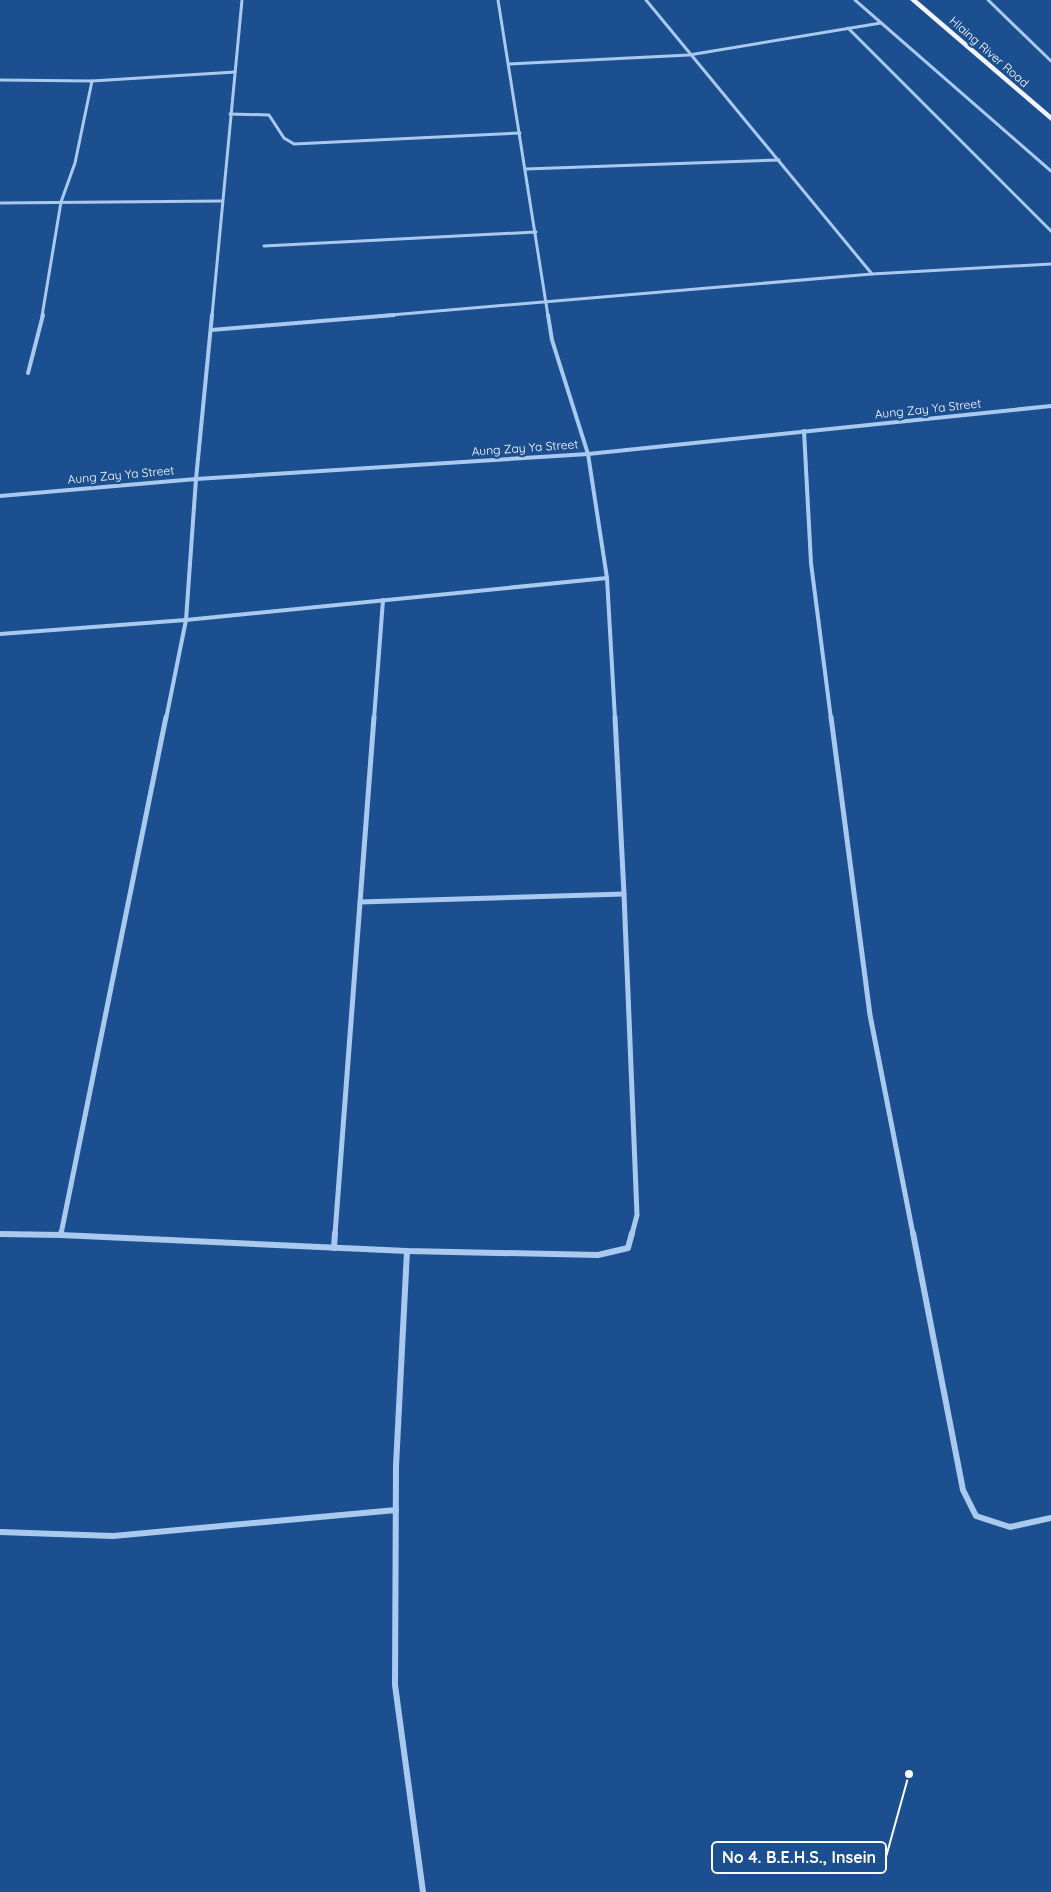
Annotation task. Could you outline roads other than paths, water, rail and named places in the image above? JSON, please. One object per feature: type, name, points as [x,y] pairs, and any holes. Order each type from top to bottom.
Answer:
[{"type":"main road","name":"Hlaing River Road","points":[[913,0],[1051,120]]},
{"type":"street","points":[[61,1235],[186,620],[196,479],[211,330],[221,201],[242,0]]},
{"type":"street","points":[[0,1234],[61,1235],[407,1251],[598,1255],[628,1248],[637,1215],[624,894],[607,578],[588,454],[552,340],[498,0]]},
{"type":"street","points":[[646,0],[689,55],[779,160],[872,274]]},
{"type":"street","points":[[855,0],[1051,171]]},
{"type":"street","points":[[988,0],[1051,61]]},
{"type":"street","points":[[509,64],[689,55],[880,22]]},
{"type":"street","points":[[848,28],[1051,231]]},
{"type":"street","points":[[0,80],[92,81],[235,72]]},
{"type":"street","points":[[28,373],[46,301],[61,202],[75,163],[92,81]]},
{"type":"street","points":[[230,114],[269,115],[284,138],[294,144],[520,133]]},
{"type":"street","points":[[526,169],[779,160]]},
{"type":"street","points":[[0,203],[221,201]]},
{"type":"street","points":[[264,246],[536,232]]},
{"type":"street","points":[[211,330],[872,274],[1051,264]]},
{"type":"street","name":"Aung Zay Ya Street","points":[[0,496],[196,479],[588,454],[1051,406]]},
{"type":"street","points":[[804,431],[811,563],[870,1015],[963,1490],[976,1516],[1010,1527],[1051,1518]]},
{"type":"street","points":[[0,634],[186,620],[607,578]]},
{"type":"street","points":[[334,1248],[382,600]]},
{"type":"street","points":[[360,902],[624,894]]},
{"type":"street","points":[[407,1251],[396,1510],[395,1685],[423,1892]]},
{"type":"street","points":[[0,1532],[113,1536],[396,1510]]},
{"type":"place","name":"No 4. B.E.H.S., Insein","points":[[909,1774]]}]
